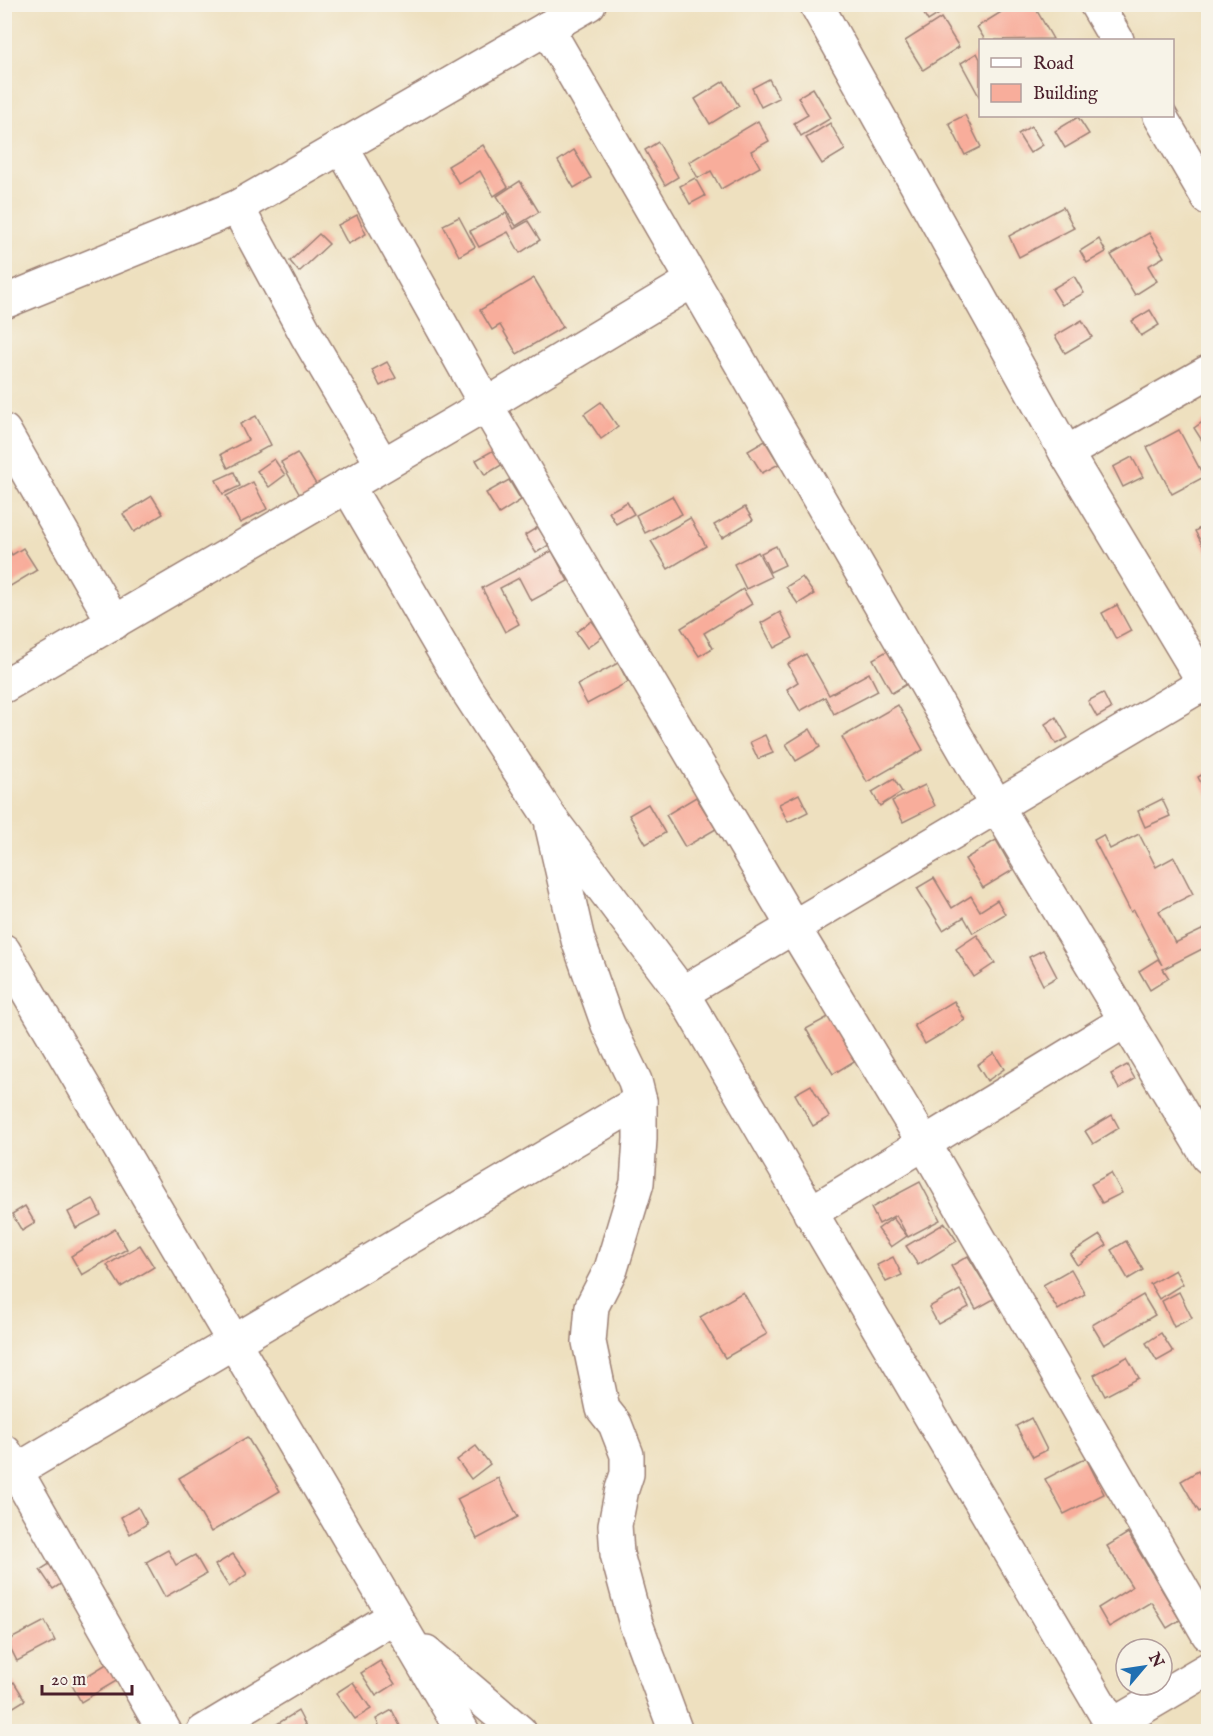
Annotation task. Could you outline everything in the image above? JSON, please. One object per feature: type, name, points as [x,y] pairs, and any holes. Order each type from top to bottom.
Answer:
[{"type":"street","points":[[4,302],[237,207],[589,4]]},
{"type":"street","points":[[682,993],[996,806],[1207,684],[1066,453],[816,4]]},
{"type":"street","points":[[1096,4],[1116,39]]},
{"type":"street","points":[[547,28],[996,806],[1209,1157]]},
{"type":"street","points":[[1161,117],[1209,198]]},
{"type":"street","points":[[342,146],[486,405],[794,928],[924,1143],[1209,1634]]},
{"type":"street","points":[[237,207],[382,464]]},
{"type":"street","points":[[4,687],[486,405],[692,281]]},
{"type":"street","points":[[1066,453],[1209,372]]},
{"type":"street","points":[[4,431],[114,623]]},
{"type":"street","points":[[348,484],[465,689],[551,819],[682,993],[1114,1728],[1209,1669]]},
{"type":"street","points":[[551,819],[578,940],[608,1025],[635,1081],[640,1101],[637,1183],[611,1269],[592,1306],[589,1342],[603,1409],[615,1424],[627,1455],[627,1474],[615,1525],[617,1554],[636,1624],[676,1731]]},
{"type":"street","points":[[4,951],[463,1731]]},
{"type":"street","points":[[810,1213],[1125,1021]]},
{"type":"street","points":[[165,1731],[8,1467],[234,1342],[640,1101]]},
{"type":"street","points":[[203,1731],[401,1625]]},
{"type":"street","points":[[401,1625],[520,1731]]},
{"type":"building","points":[[918,4],[951,4],[952,6],[928,21]]},
{"type":"building","points":[[1014,4],[1033,4],[1053,39],[984,39],[977,27]]},
{"type":"building","points":[[941,18],[959,47],[923,70],[905,41]]},
{"type":"building","points":[[977,53],[979,57],[979,96],[961,63]]},
{"type":"building","points":[[769,79],[779,98],[761,107],[752,88]]},
{"type":"building","points":[[724,81],[739,106],[710,124],[695,99]]},
{"type":"building","points":[[813,88],[831,118],[801,136],[794,123],[808,115],[798,97]]},
{"type":"building","points":[[965,115],[981,147],[965,155],[949,123]]},
{"type":"building","points":[[1078,117],[1089,134],[1065,148],[1055,131]]},
{"type":"building","points":[[758,121],[769,141],[751,151],[760,167],[721,189],[711,171],[698,178],[689,162]]},
{"type":"building","points":[[830,123],[845,150],[822,164],[806,138]]},
{"type":"building","points":[[1031,126],[1043,145],[1030,153],[1018,134]]},
{"type":"building","points":[[658,142],[678,177],[665,185],[645,150]]},
{"type":"building","points":[[483,145],[508,187],[494,196],[480,171],[459,184],[448,166]]},
{"type":"building","points":[[574,150],[591,178],[574,188],[558,161]]},
{"type":"building","points":[[695,178],[705,196],[690,204],[680,186]]},
{"type":"building","points":[[520,181],[539,212],[516,226],[497,196]]},
{"type":"building","points":[[1063,207],[1074,228],[1019,257],[1009,236]]},
{"type":"building","points":[[506,213],[514,229],[528,221],[540,240],[520,253],[508,232],[479,247],[470,231]]},
{"type":"building","points":[[357,215],[366,234],[348,244],[338,225]]},
{"type":"building","points":[[459,217],[475,247],[459,256],[443,225]]},
{"type":"building","points":[[1149,233],[1164,257],[1148,266],[1157,281],[1135,295],[1111,255]]},
{"type":"building","points":[[319,234],[329,244],[299,272],[290,261]]},
{"type":"building","points":[[1099,239],[1106,252],[1087,263],[1080,251]]},
{"type":"building","points":[[1074,276],[1084,293],[1062,305],[1052,289]]},
{"type":"building","points":[[534,278],[563,327],[517,354],[500,325],[492,330],[480,310]]},
{"type":"building","points":[[1150,310],[1159,325],[1141,336],[1132,321]]},
{"type":"building","points":[[1082,320],[1092,337],[1065,353],[1055,336]]},
{"type":"building","points":[[387,362],[396,378],[380,386],[372,370]]},
{"type":"building","points":[[601,402],[618,427],[601,439],[584,414]]},
{"type":"building","points":[[256,416],[271,445],[228,468],[221,454],[248,440],[240,424]]},
{"type":"building","points":[[1207,419],[1208,422],[1208,450],[1194,428]]},
{"type":"building","points":[[1179,430],[1204,477],[1172,494],[1147,447]]},
{"type":"building","points":[[765,441],[779,464],[762,473],[748,451]]},
{"type":"building","points":[[494,450],[503,464],[485,475],[476,460]]},
{"type":"building","points":[[297,453],[322,494],[305,504],[281,462]]},
{"type":"building","points":[[1132,457],[1143,477],[1123,487],[1113,467]]},
{"type":"building","points":[[274,459],[285,475],[269,487],[257,471]]},
{"type":"building","points":[[234,472],[240,486],[223,494],[216,480]]},
{"type":"building","points":[[509,480],[521,500],[499,514],[486,493]]},
{"type":"building","points":[[253,482],[267,509],[240,523],[226,496]]},
{"type":"building","points":[[152,496],[163,514],[134,532],[123,514]]},
{"type":"building","points":[[672,496],[682,514],[645,533],[636,515]]},
{"type":"building","points":[[627,502],[634,514],[616,524],[609,512]]},
{"type":"building","points":[[745,507],[753,520],[722,538],[714,525]]},
{"type":"building","points":[[690,518],[706,546],[668,569],[651,541]]},
{"type":"building","points":[[1208,523],[1208,555],[1195,531]]},
{"type":"building","points":[[538,527],[549,545],[536,553],[525,535]]},
{"type":"building","points":[[4,542],[12,555],[23,548],[37,570],[4,590]]},
{"type":"building","points":[[776,546],[785,565],[770,572],[761,553]]},
{"type":"building","points":[[552,551],[568,581],[531,601],[519,578],[500,588],[519,624],[505,632],[482,588]]},
{"type":"building","points":[[758,552],[771,577],[746,589],[734,564]]},
{"type":"building","points":[[802,577],[814,594],[798,604],[786,587]]},
{"type":"building","points":[[743,589],[752,604],[704,633],[713,648],[699,656],[681,628]]},
{"type":"building","points":[[1117,605],[1131,631],[1116,639],[1102,613]]},
{"type":"building","points":[[780,612],[793,638],[774,648],[761,623]]},
{"type":"building","points":[[592,621],[603,636],[587,648],[576,632]]},
{"type":"building","points":[[887,651],[907,684],[892,693],[873,659]]},
{"type":"building","points":[[806,654],[829,695],[869,673],[878,691],[834,714],[825,697],[800,711],[787,689],[798,682],[788,664]]},
{"type":"building","points":[[618,663],[628,682],[587,704],[577,685]]},
{"type":"building","points":[[1103,693],[1111,709],[1097,717],[1088,701]]},
{"type":"building","points":[[898,705],[923,750],[867,782],[842,737]]},
{"type":"building","points":[[1056,717],[1068,738],[1056,744],[1045,724]]},
{"type":"building","points":[[810,729],[820,747],[796,761],[786,744]]},
{"type":"building","points":[[765,735],[773,753],[758,759],[750,742]]},
{"type":"building","points":[[1208,771],[1208,797],[1198,777]]},
{"type":"building","points":[[894,779],[902,792],[880,806],[872,792]]},
{"type":"building","points":[[925,785],[935,806],[903,822],[892,801]]},
{"type":"building","points":[[799,794],[808,812],[788,822],[779,804]]},
{"type":"building","points":[[696,797],[716,829],[685,847],[666,815]]},
{"type":"building","points":[[1162,799],[1170,816],[1145,827],[1138,811]]},
{"type":"building","points":[[648,804],[665,833],[646,844],[629,815]]},
{"type":"building","points":[[1139,834],[1156,867],[1174,857],[1193,894],[1159,911],[1175,943],[1208,927],[1208,946],[1163,969],[1169,978],[1150,990],[1139,971],[1158,959],[1162,965],[1134,910],[1131,912],[1094,840],[1103,835],[1110,849]]},
{"type":"building","points":[[996,840],[1013,870],[983,888],[965,859]]},
{"type":"building","points":[[934,878],[952,908],[971,896],[980,911],[997,900],[1005,914],[973,933],[964,917],[943,930],[917,888]]},
{"type":"building","points":[[977,935],[995,963],[974,977],[956,949]]},
{"type":"building","points":[[1043,950],[1057,977],[1043,985],[1029,957]]},
{"type":"building","points":[[954,1001],[965,1020],[925,1044],[914,1025]]},
{"type":"building","points":[[830,1016],[856,1060],[833,1074],[806,1029]]},
{"type":"building","points":[[994,1053],[1004,1069],[987,1081],[977,1065]]},
{"type":"building","points":[[1127,1065],[1135,1079],[1119,1089],[1111,1074]]},
{"type":"building","points":[[811,1085],[829,1117],[813,1126],[795,1094]]},
{"type":"building","points":[[1112,1115],[1119,1128],[1093,1144],[1085,1131]]},
{"type":"building","points":[[1111,1173],[1122,1193],[1102,1203],[1091,1184]]},
{"type":"building","points":[[920,1182],[940,1220],[908,1237],[896,1215],[879,1224],[871,1208]]},
{"type":"building","points":[[93,1199],[101,1215],[76,1228],[68,1212]]},
{"type":"building","points":[[25,1206],[35,1223],[22,1231],[12,1214]]},
{"type":"building","points":[[893,1218],[907,1236],[891,1247],[878,1229]]},
{"type":"building","points":[[945,1223],[957,1241],[918,1265],[906,1246]]},
{"type":"building","points":[[115,1229],[127,1249],[82,1275],[71,1256]]},
{"type":"building","points":[[1100,1235],[1107,1245],[1077,1265],[1070,1254]]},
{"type":"building","points":[[1126,1241],[1143,1270],[1128,1279],[1111,1250]]},
{"type":"building","points":[[140,1245],[154,1267],[121,1287],[107,1265]]},
{"type":"building","points":[[968,1256],[994,1299],[976,1309],[951,1266]]},
{"type":"building","points":[[893,1257],[902,1275],[886,1282],[877,1265]]},
{"type":"building","points":[[1071,1269],[1085,1294],[1058,1310],[1043,1285]]},
{"type":"building","points":[[1175,1270],[1183,1284],[1159,1299],[1150,1284]]},
{"type":"building","points":[[960,1290],[969,1307],[938,1324],[929,1307]]},
{"type":"building","points":[[743,1292],[767,1334],[725,1358],[700,1317]]},
{"type":"building","points":[[1179,1292],[1192,1318],[1174,1327],[1162,1301]]},
{"type":"building","points":[[1143,1295],[1155,1315],[1104,1345],[1092,1325]]},
{"type":"building","points":[[1161,1333],[1173,1352],[1157,1361],[1146,1343]]},
{"type":"building","points":[[1127,1357],[1139,1378],[1105,1396],[1094,1375]]},
{"type":"building","points":[[1031,1418],[1047,1450],[1033,1457],[1016,1426]]},
{"type":"building","points":[[247,1437],[280,1491],[211,1532],[179,1478]]},
{"type":"building","points":[[476,1446],[490,1464],[471,1479],[457,1460]]},
{"type":"building","points":[[1086,1458],[1104,1494],[1064,1514],[1045,1479]]},
{"type":"building","points":[[1198,1471],[1208,1489],[1208,1507],[1199,1512],[1181,1481]]},
{"type":"building","points":[[498,1478],[518,1517],[477,1539],[457,1499]]},
{"type":"building","points":[[138,1507],[147,1524],[130,1534],[121,1517]]},
{"type":"building","points":[[1128,1533],[1180,1620],[1167,1628],[1151,1602],[1109,1627],[1098,1608],[1132,1587],[1107,1546]]},
{"type":"building","points":[[168,1550],[176,1565],[195,1555],[206,1574],[165,1597],[146,1562]]},
{"type":"building","points":[[233,1554],[247,1574],[229,1587],[215,1565]]},
{"type":"building","points":[[51,1563],[64,1582],[53,1589],[40,1570]]},
{"type":"building","points":[[45,1621],[55,1641],[17,1661],[7,1641]]},
{"type":"building","points":[[380,1661],[395,1684],[376,1696],[361,1673]]},
{"type":"building","points":[[108,1663],[118,1680],[81,1702],[72,1685]]},
{"type":"building","points":[[14,1682],[25,1700],[4,1713],[4,1688]]},
{"type":"building","points":[[353,1682],[371,1709],[355,1719],[336,1693]]},
{"type":"building","points":[[392,1710],[403,1732],[382,1732],[376,1719]]},
{"type":"building","points":[[298,1711],[309,1732],[264,1732]]}]
